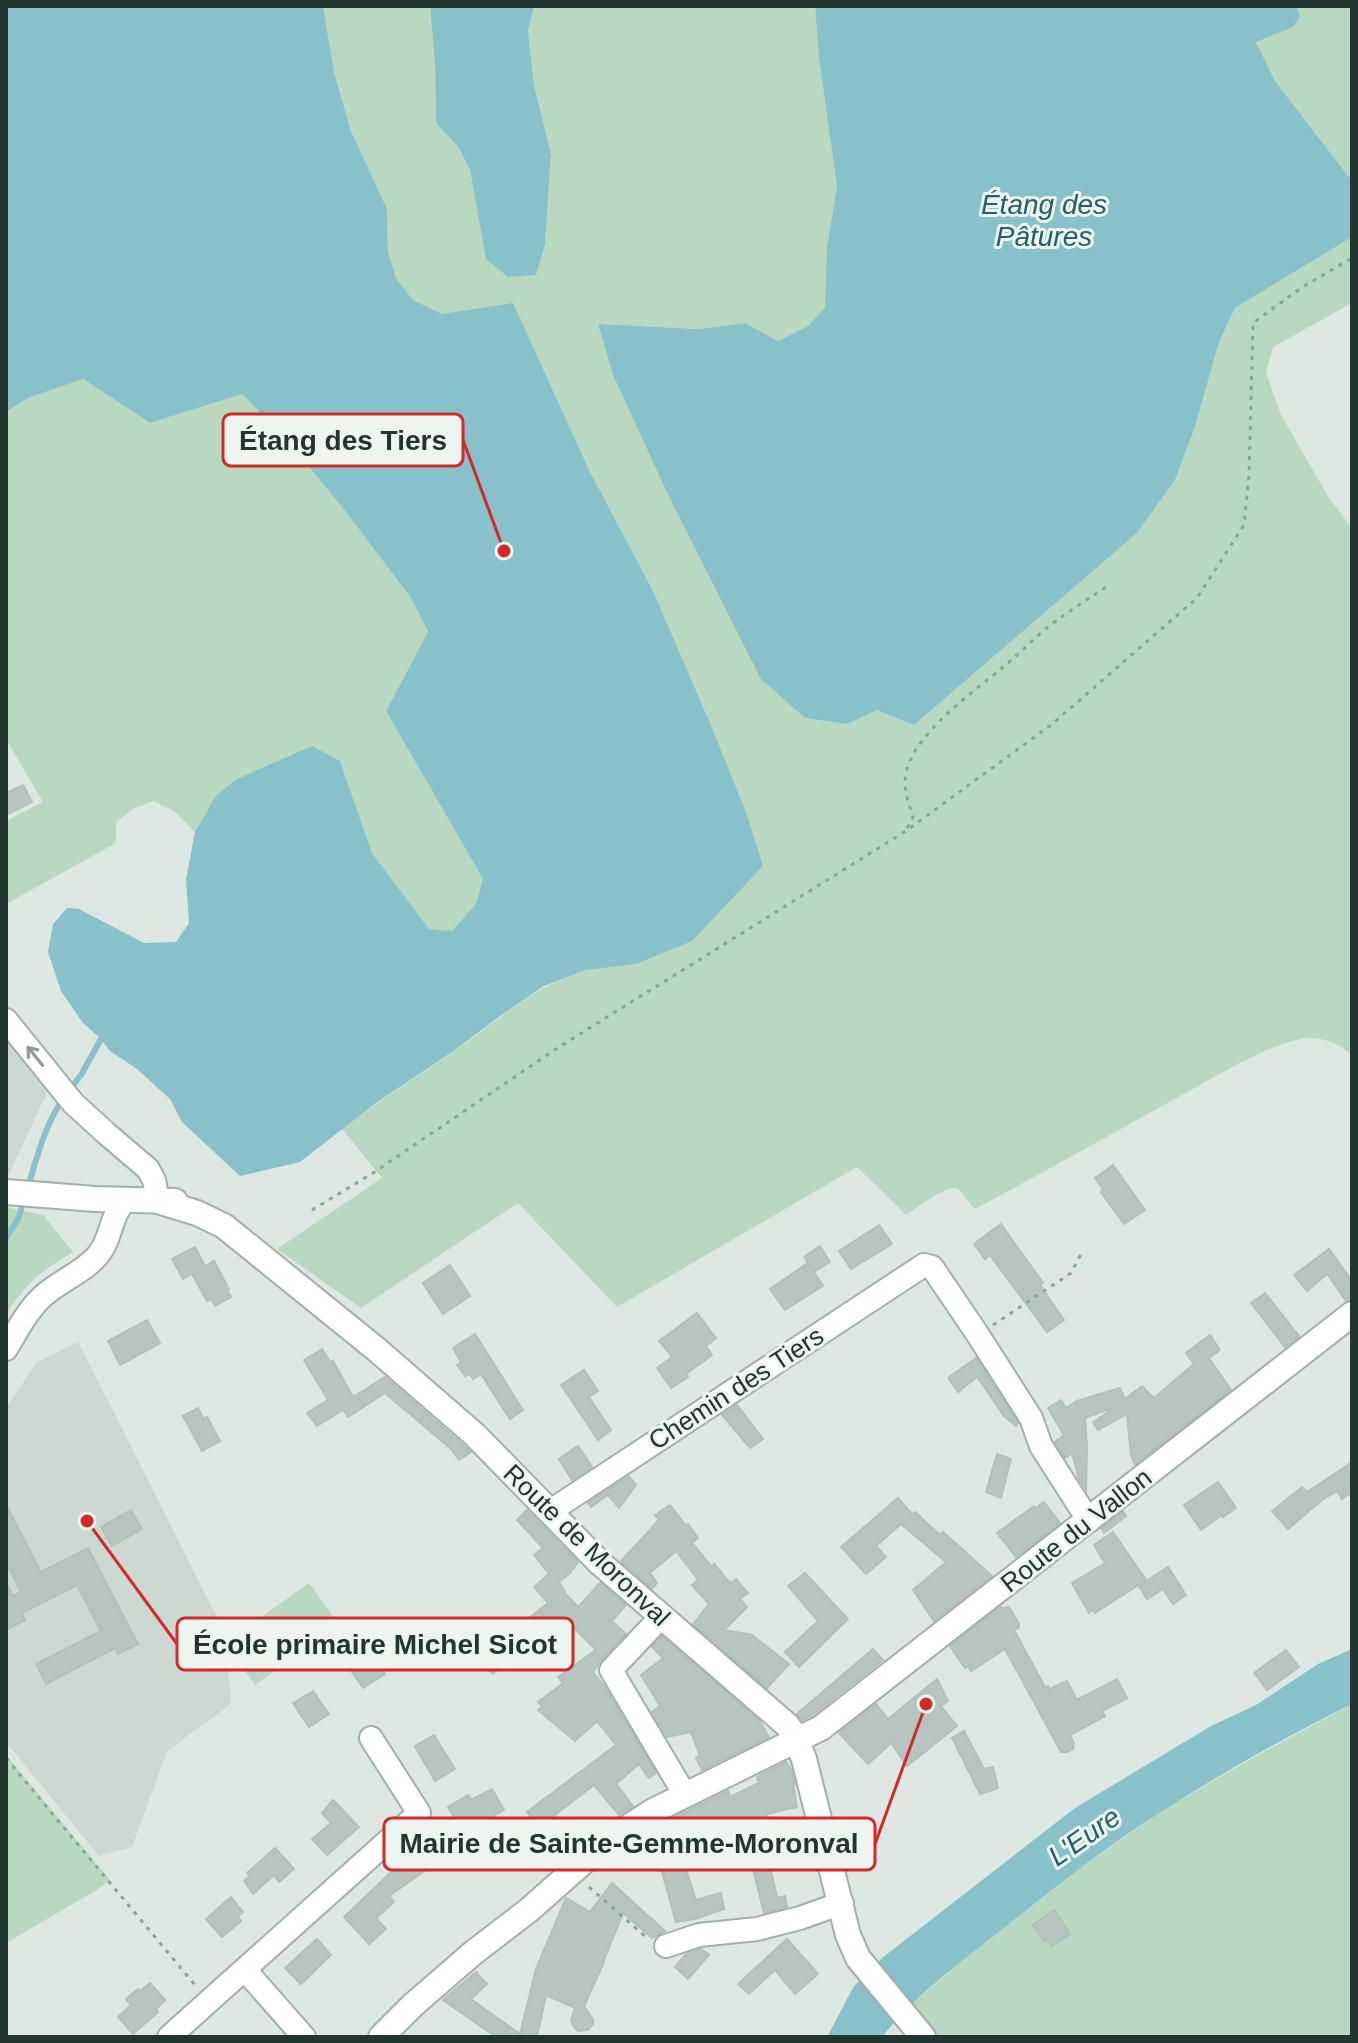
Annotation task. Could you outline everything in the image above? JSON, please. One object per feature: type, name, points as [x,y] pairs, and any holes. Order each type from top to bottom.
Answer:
[{"type":"street","points":[[6,1020],[68,1097],[148,1169],[154,1180],[158,1201]]},
{"type":"street","name":"Route de Moronval","points":[[19,1194],[178,1202],[198,1205],[234,1220],[279,1255],[376,1349],[475,1435],[600,1563],[783,1720],[797,1741]]},
{"type":"street","points":[[6,1349],[40,1298],[87,1266],[101,1252],[120,1206],[126,1200]]},
{"type":"street","name":"Chemin des Tiers","points":[[549,1512],[924,1265],[932,1267],[976,1332]]},
{"type":"street","name":"Route du Vallon","points":[[381,2037],[413,2005],[607,1841],[639,1819],[833,1720],[1352,1314]]},
{"type":"street","points":[[976,1332],[1031,1418],[1041,1446],[1089,1521]]},
{"type":"street","points":[[661,1617],[611,1670],[685,1795]]},
{"type":"street","points":[[169,2037],[419,1813],[371,1738]]},
{"type":"street","points":[[797,1741],[851,1943],[858,1958],[916,2029]]},
{"type":"street","points":[[666,1946],[699,1935],[757,1929],[842,1903]]},
{"type":"street","points":[[245,1970],[304,2037]]},
{"type":"path","points":[[312,1210],[373,1173],[559,1047],[906,831],[1051,725],[1197,598],[1244,525],[1249,475],[1253,323],[1301,288],[1352,258]]},
{"type":"path","points":[[906,831],[913,817],[904,783],[907,768],[916,750],[935,726],[1043,631],[1108,586]]},
{"type":"path","points":[[976,1332],[983,1331],[1071,1273],[1083,1250]]},
{"type":"path","points":[[6,1758],[209,2002]]},
{"type":"path","points":[[588,1887],[651,1942],[666,1946]]},
{"type":"shaded area","points":[[6,1027],[51,1084],[6,1180]]},
{"type":"shaded area","points":[[78,1342],[226,1635],[231,1704],[167,1751],[132,1847],[99,1856],[6,1742],[6,1408],[36,1363]]},
{"type":"green space","points":[[323,6],[430,6],[436,123],[459,148],[470,170],[486,259],[545,244],[551,154],[534,85],[528,31],[534,6],[815,6],[819,59],[837,187],[827,247],[826,307],[808,326],[778,341],[745,323],[698,329],[598,324],[613,375],[669,497],[761,678],[805,718],[847,724],[876,709],[914,725],[1137,533],[1175,480],[1195,427],[1219,342],[1235,308],[1352,237],[1352,303],[1273,347],[1266,373],[1281,415],[1329,498],[1352,528],[1352,1055],[1320,1039],[1307,1038],[1276,1046],[975,1209],[958,1189],[953,1188],[906,1215],[857,1167],[617,1307],[518,1203],[361,1308],[277,1249],[382,1178],[342,1129],[546,987],[589,969],[636,964],[653,591],[589,470],[543,371],[413,300],[396,278],[388,252],[387,209],[351,131],[334,72]]},
{"type":"green space","points":[[1297,6],[1352,6],[1352,181],[1275,81],[1256,41],[1293,27],[1300,17]]},
{"type":"green space","points":[[83,379],[150,423],[242,394],[287,440],[411,598],[428,633],[386,711],[483,879],[476,904],[452,931],[429,930],[372,853],[340,761],[215,797],[195,832],[174,811],[153,801],[133,809],[116,822],[116,843],[6,904],[6,821],[43,802],[6,739],[6,412],[28,398]]},
{"type":"green space","points":[[6,1207],[43,1215],[73,1252],[35,1278],[6,1314]]},
{"type":"green space","points":[[309,1583],[339,1624],[255,1685],[225,1643]]},
{"type":"green space","points":[[1352,1704],[1352,2037],[937,2037],[911,2005],[1083,1866],[1160,1812]]},
{"type":"green space","points":[[6,1755],[110,1880],[6,1943]]},
{"type":"water","points":[[323,6],[334,72],[351,131],[387,209],[388,252],[396,278],[413,300],[442,314],[513,303],[589,470],[653,591],[747,815],[763,866],[692,941],[636,964],[585,970],[544,986],[376,1103],[300,1162],[240,1176],[182,1122],[170,1099],[137,1069],[110,1051],[83,1023],[61,991],[48,952],[53,924],[67,908],[79,909],[144,943],[176,942],[189,923],[186,879],[195,832],[215,797],[235,780],[312,746],[340,761],[372,853],[429,929],[452,931],[476,904],[483,879],[386,711],[428,632],[411,598],[346,512],[287,440],[242,394],[150,423],[83,379],[28,398],[6,412],[6,8]]},
{"type":"water","points":[[430,6],[534,6],[528,31],[534,85],[551,154],[545,244],[536,275],[508,277],[486,259],[470,170],[459,148],[436,123]]},
{"type":"water","name":"Étang des Pâtures","points":[[815,6],[1297,6],[1300,17],[1293,27],[1256,42],[1275,81],[1352,181],[1352,237],[1235,308],[1219,342],[1195,427],[1175,480],[1137,533],[914,725],[877,710],[847,724],[805,718],[761,679],[669,497],[613,375],[598,324],[698,329],[745,323],[778,341],[808,326],[825,308],[827,247],[837,187],[819,59]]},
{"type":"water","name":"L'Eure","points":[[1352,1649],[1352,1704],[1231,1769],[1122,1838],[942,1977],[882,2037],[827,2037],[854,1986],[882,1958],[1075,1808],[1211,1726],[1256,1705],[1318,1664]]},
{"type":"building","points":[[23,785],[32,802],[6,815],[6,793]]},
{"type":"building","points":[[1113,1165],[1145,1210],[1124,1224],[1095,1178]]},
{"type":"building","points":[[1001,1224],[1043,1283],[1040,1285],[1064,1320],[1047,1332],[990,1255],[985,1259],[974,1244]]},
{"type":"building","points":[[879,1225],[892,1244],[851,1269],[839,1251]]},
{"type":"building","points":[[820,1246],[830,1262],[814,1272],[804,1257]]},
{"type":"building","points":[[195,1247],[205,1266],[214,1261],[229,1289],[231,1297],[215,1306],[211,1299],[207,1301],[192,1274],[183,1279],[172,1259]]},
{"type":"building","points":[[1329,1249],[1352,1281],[1352,1299],[1346,1301],[1327,1274],[1307,1291],[1294,1275]]},
{"type":"building","points":[[808,1263],[823,1286],[785,1310],[770,1289]]},
{"type":"building","points":[[450,1265],[470,1296],[443,1314],[423,1283]]},
{"type":"building","points":[[1265,1293],[1299,1336],[1285,1347],[1251,1303]]},
{"type":"building","points":[[697,1313],[716,1338],[706,1346],[712,1355],[671,1388],[657,1368],[672,1357],[659,1341]]},
{"type":"building","points":[[147,1320],[160,1343],[120,1365],[108,1341]]},
{"type":"building","points":[[475,1334],[523,1410],[510,1419],[481,1374],[473,1379],[470,1374],[465,1376],[457,1365],[461,1362],[453,1348]]},
{"type":"building","points":[[1210,1335],[1220,1350],[1209,1358],[1231,1390],[1135,1464],[1131,1456],[1127,1414],[1098,1430],[1093,1423],[1114,1407],[1085,1418],[1086,1490],[1079,1479],[1072,1453],[1065,1458],[1055,1442],[1064,1435],[1048,1408],[1061,1400],[1066,1408],[1077,1401],[1120,1388],[1125,1399],[1142,1386],[1154,1398],[1194,1364],[1186,1353]]},
{"type":"building","points":[[322,1349],[330,1362],[333,1361],[353,1397],[385,1377],[471,1452],[459,1460],[450,1448],[385,1393],[348,1417],[343,1410],[317,1426],[307,1413],[328,1400],[304,1360]]},
{"type":"building","points":[[976,1358],[1018,1423],[1016,1426],[1004,1416],[977,1377],[958,1392],[948,1378]]},
{"type":"building","points":[[584,1370],[598,1391],[589,1397],[611,1430],[598,1440],[561,1385]]},
{"type":"building","points":[[737,1405],[763,1439],[750,1448],[722,1415]]},
{"type":"building","points":[[198,1408],[204,1419],[207,1417],[220,1441],[202,1451],[183,1416]]},
{"type":"building","points":[[578,1446],[592,1467],[572,1480],[559,1459]]},
{"type":"building","points":[[997,1454],[1011,1459],[1001,1498],[986,1492]]},
{"type":"building","points":[[1352,1462],[1352,1492],[1342,1499],[1337,1491],[1288,1529],[1272,1511],[1302,1487],[1307,1492]]},
{"type":"building","points":[[629,1476],[636,1485],[619,1508],[608,1495],[591,1507],[588,1503]]},
{"type":"building","points":[[1218,1482],[1236,1508],[1201,1530],[1184,1505]]},
{"type":"building","points":[[898,1498],[912,1514],[915,1512],[940,1535],[943,1532],[992,1576],[934,1621],[913,1590],[946,1562],[901,1524],[876,1546],[886,1557],[866,1574],[841,1547]]},
{"type":"building","points":[[1044,1502],[1060,1523],[1016,1557],[997,1533]]},
{"type":"building","points":[[6,1505],[41,1572],[88,1548],[138,1644],[118,1654],[115,1648],[46,1684],[36,1664],[101,1631],[77,1585],[22,1613],[25,1620],[6,1630],[6,1582],[13,1596],[21,1592],[6,1562]]},
{"type":"building","points":[[670,1505],[698,1538],[692,1543],[712,1567],[714,1564],[730,1583],[736,1579],[748,1593],[740,1599],[747,1607],[724,1630],[752,1635],[789,1664],[767,1688],[693,1624],[709,1604],[692,1585],[698,1580],[676,1551],[650,1573],[657,1583],[652,1589],[621,1561],[659,1520],[655,1515]]},
{"type":"building","points":[[131,1510],[142,1529],[112,1546],[101,1527]]},
{"type":"building","points":[[527,1510],[578,1562],[559,1582],[578,1607],[600,1583],[626,1605],[612,1621],[626,1634],[593,1672],[656,1773],[649,1778],[639,1764],[616,1784],[633,1806],[619,1815],[594,1785],[539,1827],[527,1812],[616,1745],[597,1721],[575,1741],[538,1710],[542,1707],[538,1702],[563,1683],[558,1677],[596,1650],[574,1628],[527,1666],[516,1652],[493,1674],[477,1660],[548,1603],[534,1587],[549,1574],[534,1555],[543,1548],[517,1520]]},
{"type":"building","points":[[1123,1511],[1126,1516],[1104,1533],[1101,1528]]},
{"type":"building","points":[[1113,1532],[1146,1580],[1095,1613],[1093,1610],[1089,1613],[1072,1583],[1105,1563],[1094,1545]]},
{"type":"building","points":[[1168,1567],[1186,1595],[1173,1604],[1163,1589],[1147,1599],[1139,1586]]},
{"type":"building","points":[[805,1573],[848,1619],[799,1667],[785,1652],[818,1621],[788,1586]]},
{"type":"building","points":[[1001,1607],[1008,1607],[1019,1624],[1014,1630],[1045,1687],[1049,1689],[1067,1681],[1077,1700],[1117,1679],[1127,1698],[1102,1711],[1105,1716],[1070,1735],[1073,1749],[1067,1752],[1061,1752],[1005,1649],[971,1671],[968,1666],[965,1668],[950,1646]]},
{"type":"building","points":[[662,1636],[759,1720],[769,1737],[702,1770],[696,1758],[700,1756],[691,1732],[667,1737],[652,1712],[660,1706],[641,1675],[663,1658],[652,1647]]},
{"type":"building","points":[[873,1649],[883,1660],[813,1715],[801,1719],[797,1714]]},
{"type":"building","points":[[1286,1650],[1299,1667],[1267,1690],[1254,1673]]},
{"type":"building","points":[[373,1655],[385,1674],[363,1688],[350,1669]]},
{"type":"building","points":[[937,1679],[948,1701],[941,1706],[957,1726],[907,1766],[891,1743],[868,1764],[839,1733],[876,1704],[888,1719]]},
{"type":"building","points":[[313,1691],[329,1714],[309,1727],[293,1703]]},
{"type":"building","points":[[964,1731],[984,1769],[993,1767],[998,1788],[980,1794],[952,1738]]},
{"type":"building","points":[[434,1735],[455,1769],[435,1781],[415,1746]]},
{"type":"building","points":[[786,1762],[792,1771],[797,1807],[767,1814],[769,1820],[743,1830],[744,1833],[713,1839],[682,1850],[669,1820],[728,1791],[730,1797],[759,1783],[757,1777]]},
{"type":"building","points":[[492,1789],[504,1810],[444,1845],[450,1853],[389,1896],[394,1902],[376,1918],[386,1929],[369,1944],[344,1917],[406,1858],[403,1852],[454,1817],[448,1807],[468,1795],[471,1800]]},
{"type":"building","points":[[333,1800],[359,1827],[327,1855],[312,1839],[331,1823],[322,1813]]},
{"type":"building","points":[[275,1848],[294,1869],[279,1882],[274,1875],[253,1894],[244,1881],[250,1876],[247,1873]]},
{"type":"building","points":[[685,1866],[696,1900],[721,1893],[724,1909],[676,1922],[662,1872]]},
{"type":"building","points":[[770,1867],[777,1898],[785,1896],[787,1907],[764,1913],[753,1869]]},
{"type":"building","points":[[612,1883],[665,1931],[652,1938],[623,1913],[584,2006],[593,2019],[588,2030],[578,2031],[573,2026],[571,2019],[575,2008],[546,1995],[537,2037],[496,2037],[443,2000],[476,1972],[487,1984],[471,1999],[520,2034],[536,1969],[566,1898],[590,1912]]},
{"type":"building","points":[[231,1897],[243,1912],[238,1917],[241,1921],[222,1937],[206,1919]]},
{"type":"building","points":[[1054,1910],[1070,1934],[1052,1946],[1047,1939],[1044,1941],[1033,1925]]},
{"type":"building","points":[[317,1939],[331,1955],[301,1984],[285,1968]]},
{"type":"building","points":[[787,1939],[818,1974],[795,1994],[775,1970],[749,1994],[738,1984]]},
{"type":"building","points":[[701,1949],[709,1955],[688,1979],[675,1967],[686,1954]]},
{"type":"building","points":[[150,1983],[165,2000],[156,2009],[158,2012],[133,2034],[118,2017],[131,2005],[126,1999]]},
{"type":"waterway","points":[[70,1089],[101,1039]]},
{"type":"waterway","points":[[28,1187],[47,1130],[64,1098]]},
{"type":"waterway","points":[[6,1238],[19,1217],[24,1198]]},
{"type":"place","name":"Étang des Tiers","points":[[504,551]]},
{"type":"place","name":"École primaire Michel Sicot","points":[[87,1521]]},
{"type":"place","name":"Mairie de Sainte-Gemme-Moronval","points":[[926,1704]]}]
